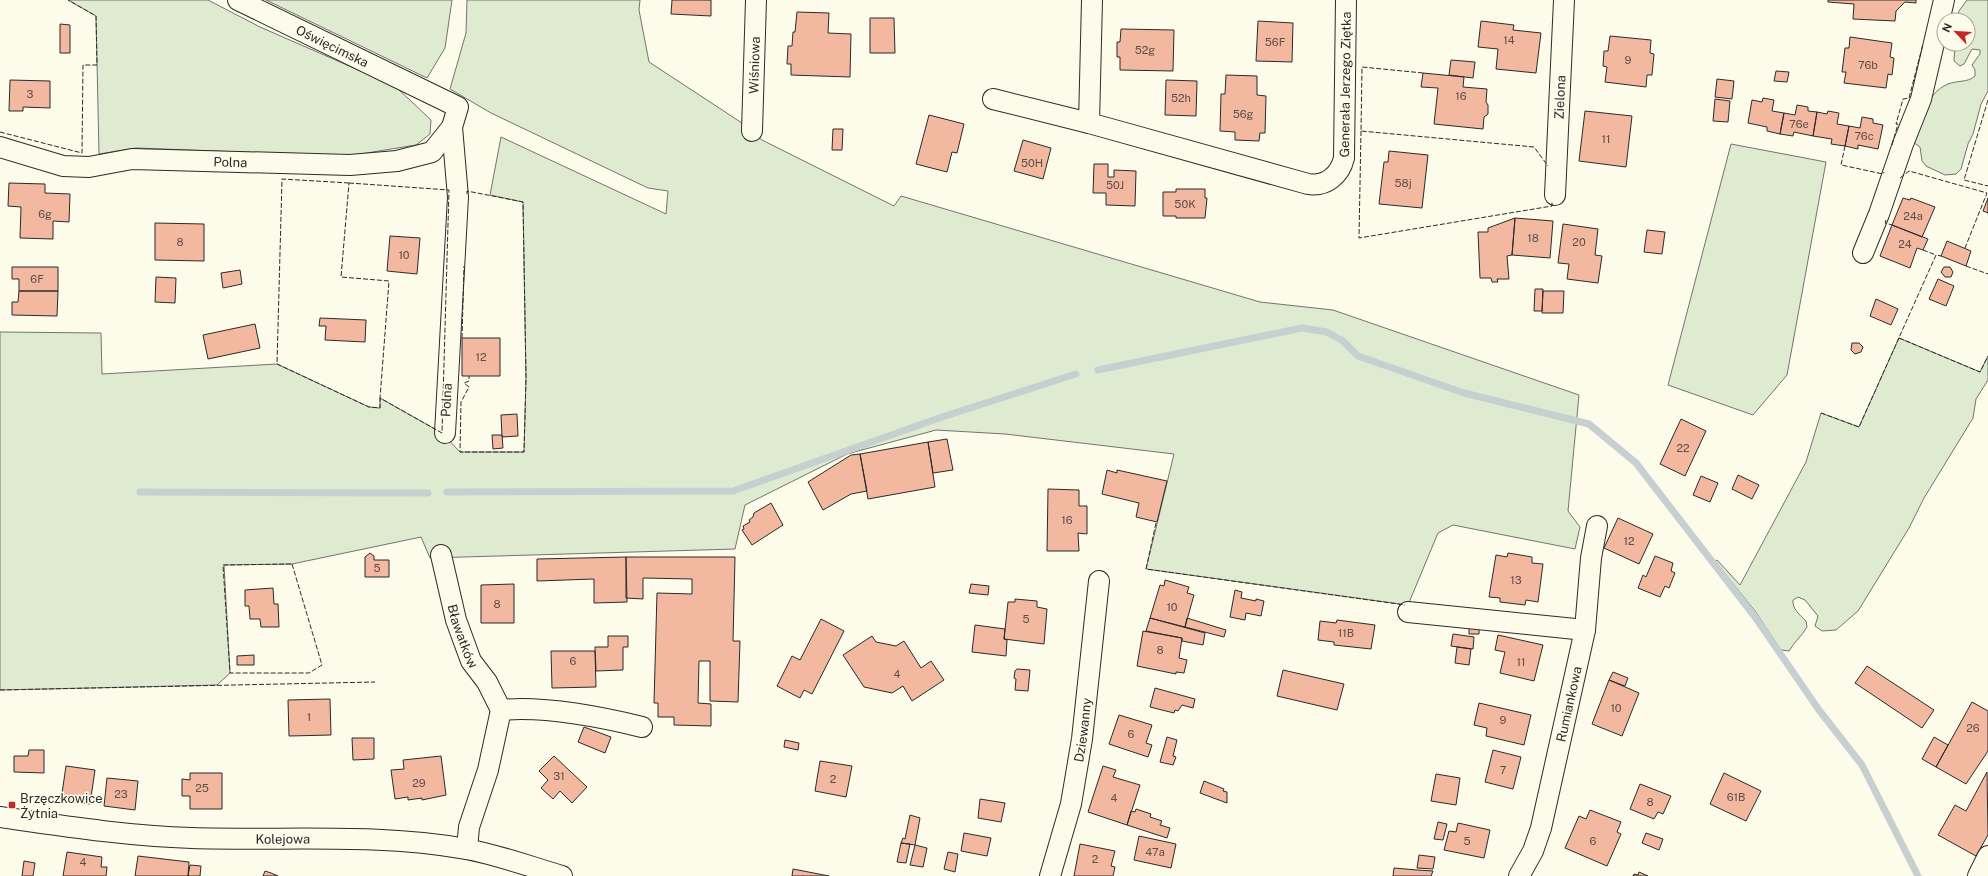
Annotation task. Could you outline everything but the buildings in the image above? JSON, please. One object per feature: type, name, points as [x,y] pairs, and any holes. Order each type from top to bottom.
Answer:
[{"type":"street","name":"Oświęcimska","points":[[238,0],[458,107]]},
{"type":"street","name":"Wiśniowa","points":[[752,131],[756,0]]},
{"type":"street","points":[[993,99],[1089,115],[1092,0]]},
{"type":"street","name":"Generała Jerzego Ziętka","points":[[1089,115],[1308,184],[1322,185],[1333,177],[1341,168],[1345,151],[1346,0]]},
{"type":"street","name":"Zielona","points":[[1555,195],[1564,0]]},
{"type":"street","points":[[1863,253],[1879,214],[1895,165],[1923,92],[1944,0]]},
{"type":"street","name":"Polna","points":[[445,433],[458,197],[452,127],[458,107]]},
{"type":"street","name":"Polna","points":[[0,147],[63,166],[89,167],[132,159],[350,165],[397,161],[432,152],[452,127]]},
{"type":"street","name":"Rumiankowa","points":[[1519,876],[1532,851],[1541,828],[1585,630],[1591,558],[1597,526]]},
{"type":"street","name":"Bławatków","points":[[441,555],[456,620],[468,654],[471,661],[487,682],[501,710]]},
{"type":"street","name":"Dziewanny","points":[[1050,876],[1071,804],[1082,739],[1099,581]]},
{"type":"street","points":[[1408,612],[1585,630]]},
{"type":"street","points":[[468,849],[469,827],[488,770],[501,710],[523,708],[617,720],[642,726]]},
{"type":"street","name":"Kolejowa","points":[[0,817],[81,828],[191,838],[352,839],[407,841],[468,849],[562,876]]},
{"type":"street","points":[[1978,876],[1988,856]]},
{"type":"green space","points":[[68,0],[208,0],[260,27],[395,86],[431,120],[430,134],[416,145],[348,156],[136,148],[99,154],[96,16]]},
{"type":"green space","points":[[266,0],[452,0],[445,48],[427,78]]},
{"type":"green space","points":[[467,0],[640,0],[639,10],[649,62],[739,121],[762,140],[894,206],[901,196],[1260,302],[1333,310],[1579,395],[1568,511],[1580,527],[1575,549],[1453,525],[1438,533],[1408,605],[1146,569],[1174,454],[1005,434],[936,430],[847,454],[745,505],[735,549],[430,558],[421,537],[292,564],[224,565],[230,673],[217,685],[0,690],[0,332],[101,333],[102,374],[277,364],[369,407],[380,408],[380,398],[442,433],[460,452],[524,452],[526,378],[523,202],[490,195],[501,137],[666,214],[668,191],[648,188],[491,113],[450,89],[466,33]]},
{"type":"green space","points":[[1967,0],[1988,0],[1988,91],[1981,104],[1961,169],[1956,174],[1945,175],[1926,166],[1922,161],[1920,147],[1913,142],[1921,117],[1934,94],[1940,88],[1948,84],[1966,81],[1975,76],[1975,70],[1972,65],[1980,54],[1980,50],[1976,50],[1976,12],[1959,11]]},
{"type":"green space","points":[[1955,52],[1970,52],[1964,64],[1960,66],[1954,61]]},
{"type":"green space","points":[[1731,144],[1826,162],[1787,375],[1753,415],[1668,385]]},
{"type":"green space","points":[[1899,338],[1980,372],[1988,356],[1988,380],[1976,399],[1973,418],[1924,498],[1909,528],[1858,611],[1836,630],[1822,631],[1815,626],[1818,616],[1805,600],[1798,597],[1793,600],[1793,603],[1797,612],[1806,621],[1807,627],[1789,651],[1781,650],[1755,611],[1715,561],[1717,560],[1740,585],[1806,462],[1821,413],[1859,427]]},
{"type":"waterway","points":[[1098,370],[1302,328],[1327,332],[1343,341],[1358,356],[1464,393],[1589,424],[1636,463],[1755,617],[1819,710],[1862,765],[1918,876]]},
{"type":"waterway","points":[[447,492],[733,491],[942,417],[1076,374]]},
{"type":"waterway","points":[[140,492],[428,493]]},
{"type":"fence","points":[[0,132],[82,153],[83,65],[97,65],[96,16],[68,0]]},
{"type":"fence","points":[[1892,145],[1903,99],[1909,98],[1923,44]]},
{"type":"fence","points":[[1423,73],[1362,67],[1361,131],[1534,147],[1548,166]]},
{"type":"fence","points":[[1988,100],[1964,180],[1988,186]]},
{"type":"fence","points":[[1361,131],[1359,238],[1552,206],[1552,201]]},
{"type":"fence","points":[[1845,146],[1841,165],[1883,174],[1884,172]]},
{"type":"fence","points":[[1900,178],[1909,171],[1987,193],[1965,248]]},
{"type":"fence","points":[[349,183],[282,179],[277,364],[369,407],[380,408],[380,398]]},
{"type":"fence","points":[[349,183],[449,190],[442,433],[380,398],[389,281],[341,277],[349,183]]},
{"type":"fence","points":[[467,194],[467,191],[523,202],[526,378],[524,452],[460,452],[461,402],[469,387],[464,383],[469,381],[469,376]]},
{"type":"fence","points":[[1886,220],[1885,223],[1892,225]]},
{"type":"fence","points":[[1923,250],[1936,255]]},
{"type":"fence","points":[[1821,413],[1859,427],[1936,255],[1941,256]]},
{"type":"fence","points":[[462,338],[464,266]]},
{"type":"fence","points":[[1966,266],[1988,274]]},
{"type":"fence","points":[[1899,338],[1980,372],[1988,356]]},
{"type":"fence","points":[[1156,523],[1146,569],[1405,605]]},
{"type":"fence","points":[[292,564],[322,665],[309,673],[230,673],[223,565],[292,564]]},
{"type":"fence","points":[[0,690],[375,682]]},
{"type":"place","name":"Brzęczkowice Żytnia","points":[[12,805]]}]
